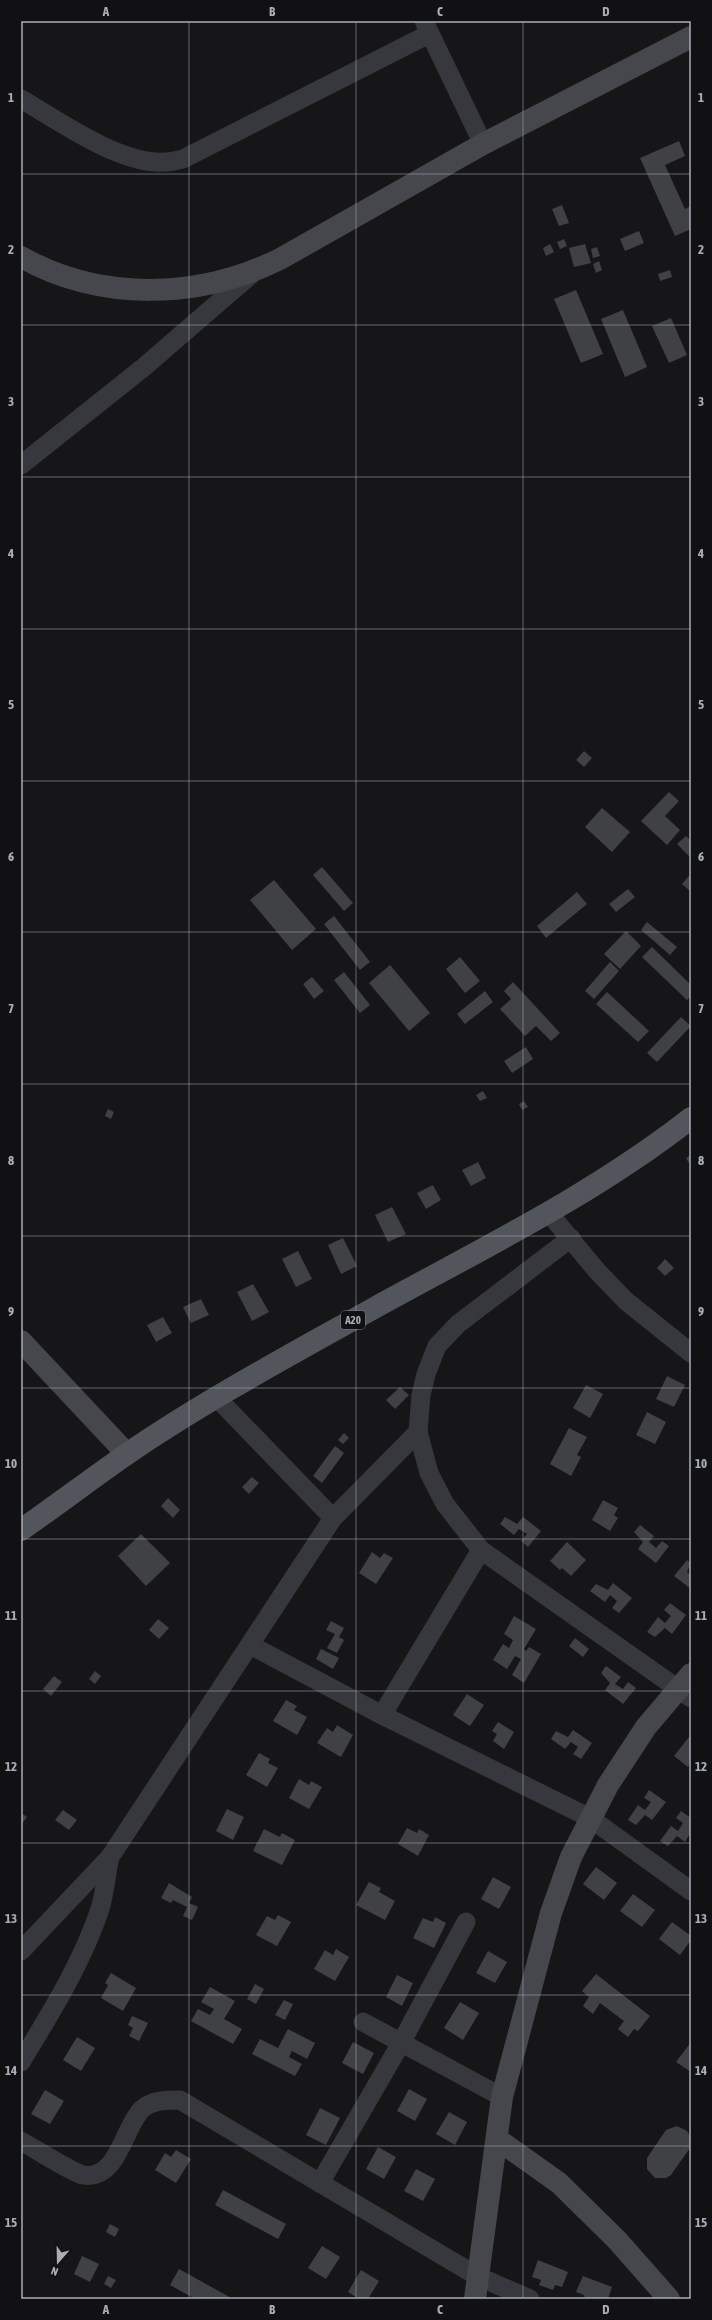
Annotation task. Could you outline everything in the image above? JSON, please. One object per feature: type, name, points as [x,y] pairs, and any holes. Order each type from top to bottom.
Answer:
[{"type":"main road","name":"A20","points":[[21,1530],[127,1454],[217,1398],[376,1307],[549,1213],[657,1144],[691,1118]]},
{"type":"street","points":[[21,99],[116,153],[144,160],[165,162],[183,158],[427,28],[483,144]]},
{"type":"street","points":[[21,257],[63,276],[88,284],[151,290],[189,288],[229,280],[255,271],[483,144],[691,37]]},
{"type":"street","points":[[21,465],[144,367],[255,271]]},
{"type":"street","points":[[549,1213],[597,1271],[626,1301],[691,1353]]},
{"type":"street","points":[[475,2299],[502,2097],[551,1913],[571,1857],[608,1785],[646,1728],[687,1687],[482,1550],[445,1504],[429,1473],[418,1432],[420,1395],[426,1374],[438,1346],[458,1324],[571,1238]]},
{"type":"street","points":[[21,1341],[127,1454]]},
{"type":"street","points":[[217,1398],[333,1518]]},
{"type":"street","points":[[21,1951],[110,1857],[333,1518],[418,1432]]},
{"type":"street","points":[[382,1715],[482,1550]]},
{"type":"street","points":[[250,1645],[382,1715],[590,1818],[691,1891]]},
{"type":"street","points":[[21,2062],[49,2017],[85,1946],[100,1908],[110,1857]]},
{"type":"street","points":[[320,2183],[401,2043],[466,1922]]},
{"type":"street","points":[[363,2022],[502,2097]]},
{"type":"street","points":[[21,2141],[82,2174],[96,2175],[107,2170],[142,2109],[160,2100],[180,2100],[477,2276],[530,2299]]},
{"type":"street","points":[[497,2139],[559,2183],[617,2240],[669,2299]]},
{"type":"building","points":[[679,141],[685,156],[665,165],[685,209],[691,206],[691,229],[675,236],[640,158]]},
{"type":"building","points":[[562,205],[569,223],[559,226],[552,209]]},
{"type":"building","points":[[639,231],[644,243],[625,251],[620,239]]},
{"type":"building","points":[[564,239],[567,246],[560,249],[557,242]]},
{"type":"building","points":[[550,244],[554,252],[546,256],[543,248]]},
{"type":"building","points":[[585,244],[591,263],[574,267],[569,248]]},
{"type":"building","points":[[597,247],[600,256],[593,258],[591,249]]},
{"type":"building","points":[[599,261],[602,270],[596,273],[593,264]]},
{"type":"building","points":[[670,270],[672,277],[660,281],[658,274]]},
{"type":"building","points":[[576,290],[603,354],[581,363],[554,299]]},
{"type":"building","points":[[623,310],[647,367],[625,377],[601,319]]},
{"type":"building","points":[[671,318],[687,355],[669,363],[652,326]]},
{"type":"building","points":[[584,751],[592,758],[584,767],[576,760]]},
{"type":"building","points":[[669,792],[679,801],[665,816],[680,830],[667,845],[641,821]]},
{"type":"building","points":[[602,808],[630,832],[612,852],[585,827]]},
{"type":"building","points":[[686,836],[691,841],[691,858],[677,844]]},
{"type":"building","points":[[322,867],[353,903],[344,911],[313,875]]},
{"type":"building","points":[[689,876],[691,877],[691,892],[682,884]]},
{"type":"building","points":[[274,880],[316,929],[292,950],[250,900]]},
{"type":"building","points":[[628,889],[635,897],[616,912],[609,904]]},
{"type":"building","points":[[577,892],[587,904],[546,938],[537,926]]},
{"type":"building","points":[[334,916],[370,962],[360,970],[324,924]]},
{"type":"building","points":[[647,922],[677,947],[670,955],[641,930]]},
{"type":"building","points":[[626,931],[641,946],[620,969],[604,954]]},
{"type":"building","points":[[652,947],[691,985],[691,996],[687,1000],[642,957]]},
{"type":"building","points":[[460,957],[480,981],[465,993],[446,969]]},
{"type":"building","points":[[610,962],[619,971],[594,999],[585,991]]},
{"type":"building","points":[[390,965],[430,1013],[409,1031],[369,983]]},
{"type":"building","points":[[344,972],[370,1005],[360,1013],[334,980]]},
{"type":"building","points":[[312,977],[324,991],[314,999],[303,984]]},
{"type":"building","points":[[513,982],[560,1033],[551,1041],[536,1026],[525,1036],[500,1009],[511,999],[504,991]]},
{"type":"building","points":[[485,991],[493,1002],[465,1024],[457,1014]]},
{"type":"building","points":[[607,992],[649,1031],[638,1042],[596,1004]]},
{"type":"building","points":[[681,1017],[691,1026],[657,1062],[647,1053]]},
{"type":"building","points":[[526,1047],[533,1059],[512,1073],[504,1061]]},
{"type":"building","points":[[483,1091],[487,1098],[480,1101],[476,1095]]},
{"type":"building","points":[[524,1101],[528,1107],[522,1110],[519,1104]]},
{"type":"building","points":[[108,1109],[114,1112],[111,1119],[105,1116]]},
{"type":"building","points":[[691,1155],[691,1162],[689,1163],[686,1158]]},
{"type":"building","points":[[478,1162],[486,1178],[471,1186],[462,1170]]},
{"type":"building","points":[[433,1185],[441,1200],[426,1209],[417,1193]]},
{"type":"building","points":[[392,1207],[406,1234],[388,1242],[375,1215]]},
{"type":"building","points":[[343,1238],[357,1266],[341,1274],[328,1245]]},
{"type":"building","points":[[298,1251],[312,1279],[296,1287],[282,1259]]},
{"type":"building","points":[[665,1259],[674,1268],[665,1276],[657,1268]]},
{"type":"building","points":[[253,1284],[269,1312],[252,1321],[237,1292]]},
{"type":"building","points":[[201,1299],[209,1315],[191,1323],[183,1307]]},
{"type":"building","points":[[163,1317],[172,1333],[156,1342],[147,1325]]},
{"type":"building","points":[[667,1376],[685,1385],[674,1407],[656,1399]]},
{"type":"building","points":[[586,1385],[603,1394],[590,1418],[573,1408]]},
{"type":"building","points":[[400,1387],[409,1395],[395,1409],[386,1400]]},
{"type":"building","points":[[647,1412],[666,1422],[655,1444],[636,1435]]},
{"type":"building","points":[[569,1428],[587,1437],[577,1455],[581,1457],[571,1476],[550,1464]]},
{"type":"building","points":[[344,1433],[349,1438],[343,1444],[338,1440]]},
{"type":"building","points":[[335,1446],[344,1453],[322,1483],[313,1476]]},
{"type":"building","points":[[252,1477],[259,1483],[249,1494],[242,1487]]},
{"type":"building","points":[[168,1498],[180,1510],[173,1518],[161,1506]]},
{"type":"building","points":[[603,1500],[618,1508],[614,1515],[618,1518],[610,1531],[592,1520]]},
{"type":"building","points":[[505,1517],[517,1524],[523,1517],[541,1531],[528,1547],[521,1541],[527,1534],[519,1529],[514,1535],[500,1524]]},
{"type":"building","points":[[640,1525],[654,1536],[649,1542],[656,1548],[662,1541],[669,1546],[656,1563],[638,1549],[643,1542],[634,1532]]},
{"type":"building","points":[[141,1534],[170,1563],[146,1586],[118,1556]]},
{"type":"building","points":[[567,1542],[586,1560],[571,1576],[562,1568],[560,1570],[550,1561]]},
{"type":"building","points":[[372,1552],[380,1558],[384,1553],[393,1558],[376,1584],[359,1573]]},
{"type":"building","points":[[687,1560],[691,1563],[687,1572],[691,1575],[691,1589],[674,1576]]},
{"type":"building","points":[[613,1583],[632,1598],[619,1613],[612,1608],[617,1601],[610,1595],[605,1602],[590,1591],[596,1584],[608,1590]]},
{"type":"building","points":[[670,1603],[686,1615],[672,1634],[665,1628],[655,1637],[647,1632],[658,1617],[665,1623],[671,1616],[664,1610]]},
{"type":"building","points":[[514,1616],[536,1629],[524,1649],[526,1651],[529,1647],[541,1654],[524,1683],[512,1675],[521,1659],[515,1656],[507,1669],[493,1660],[503,1644],[509,1648],[513,1640],[504,1634]]},
{"type":"building","points":[[158,1619],[169,1628],[159,1639],[149,1630]]},
{"type":"building","points":[[331,1621],[344,1628],[339,1637],[344,1640],[337,1653],[327,1648],[335,1634],[326,1630]]},
{"type":"building","points":[[575,1638],[589,1649],[583,1657],[569,1646]]},
{"type":"building","points":[[321,1649],[339,1658],[333,1669],[316,1659]]},
{"type":"building","points":[[606,1666],[621,1677],[615,1684],[623,1689],[628,1682],[636,1688],[623,1704],[605,1690],[610,1683],[601,1673]]},
{"type":"building","points":[[95,1671],[101,1676],[95,1684],[89,1679]]},
{"type":"building","points":[[54,1676],[62,1682],[51,1696],[43,1689]]},
{"type":"building","points":[[467,1694],[484,1705],[470,1726],[453,1715]]},
{"type":"building","points":[[286,1700],[297,1706],[294,1710],[307,1717],[297,1735],[273,1721]]},
{"type":"building","points":[[498,1722],[514,1732],[504,1749],[493,1741],[497,1734],[492,1731]]},
{"type":"building","points":[[337,1725],[353,1735],[341,1757],[317,1743],[327,1728],[333,1732]]},
{"type":"building","points":[[573,1730],[592,1743],[581,1759],[573,1754],[578,1747],[571,1742],[565,1749],[551,1739],[556,1731],[568,1737]]},
{"type":"building","points":[[689,1737],[691,1739],[691,1762],[688,1767],[674,1756]]},
{"type":"building","points":[[259,1753],[270,1759],[268,1763],[278,1768],[267,1787],[246,1775]]},
{"type":"building","points":[[299,1779],[309,1785],[311,1781],[322,1787],[309,1809],[289,1798]]},
{"type":"building","points":[[649,1790],[666,1802],[652,1820],[645,1815],[636,1825],[628,1820],[638,1805],[645,1810],[651,1802],[644,1798]]},
{"type":"building","points":[[227,1809],[244,1817],[233,1840],[216,1831]]},
{"type":"building","points":[[63,1810],[77,1820],[69,1830],[55,1820]]},
{"type":"building","points":[[681,1811],[691,1818],[691,1832],[685,1842],[677,1836],[668,1846],[660,1841],[671,1826],[678,1831],[683,1823],[676,1818]]},
{"type":"building","points":[[21,1813],[27,1817],[21,1825]]},
{"type":"building","points":[[407,1828],[417,1833],[419,1829],[429,1835],[418,1856],[398,1844]]},
{"type":"building","points":[[264,1829],[280,1837],[282,1833],[295,1840],[282,1865],[253,1851]]},
{"type":"building","points":[[596,1867],[617,1883],[604,1900],[583,1884]]},
{"type":"building","points":[[493,1877],[511,1887],[499,1909],[481,1899]]},
{"type":"building","points":[[369,1882],[381,1888],[379,1892],[395,1901],[385,1920],[356,1905]]},
{"type":"building","points":[[169,1883],[192,1897],[189,1903],[198,1907],[192,1920],[183,1916],[187,1907],[173,1900],[171,1903],[161,1898]]},
{"type":"building","points":[[633,1894],[655,1910],[642,1927],[620,1911]]},
{"type":"building","points":[[278,1915],[291,1922],[277,1946],[256,1935],[267,1916],[275,1920]]},
{"type":"building","points":[[435,1917],[446,1923],[434,1948],[413,1938],[423,1918],[433,1922]]},
{"type":"building","points":[[672,1922],[691,1936],[691,1940],[680,1955],[659,1939]]},
{"type":"building","points":[[336,1949],[349,1957],[335,1981],[314,1969],[325,1950],[333,1955]]},
{"type":"building","points":[[488,1951],[507,1962],[495,1983],[476,1973]]},
{"type":"building","points":[[111,1973],[136,1988],[123,2011],[101,1998],[108,1985],[105,1983]]},
{"type":"building","points":[[596,1974],[650,2016],[638,2031],[634,2029],[628,2037],[618,2029],[624,2021],[600,2003],[593,2014],[583,2006],[589,1997],[582,1991]]},
{"type":"building","points":[[397,1975],[413,1983],[402,2006],[386,1997]]},
{"type":"building","points":[[255,1984],[264,1989],[256,2004],[247,1999]]},
{"type":"building","points":[[210,1987],[235,2001],[224,2019],[242,2029],[233,2044],[191,2021],[198,2009],[210,2015],[214,2009],[201,2002]]},
{"type":"building","points":[[284,2000],[293,2004],[285,2020],[275,2015]]},
{"type":"building","points":[[460,2002],[479,2013],[463,2040],[444,2028]]},
{"type":"building","points":[[132,2016],[148,2023],[139,2041],[129,2036],[133,2028],[128,2025]]},
{"type":"building","points":[[288,2029],[315,2043],[307,2059],[292,2051],[289,2057],[302,2064],[295,2076],[252,2054],[260,2039],[278,2048]]},
{"type":"building","points":[[77,2037],[95,2048],[81,2071],[63,2060]]},
{"type":"building","points":[[353,2042],[374,2053],[363,2074],[342,2063]]},
{"type":"building","points":[[691,2042],[691,2072],[676,2062]]},
{"type":"building","points":[[409,2089],[427,2099],[415,2121],[397,2111]]},
{"type":"building","points":[[45,2090],[64,2101],[50,2124],[31,2114]]},
{"type":"building","points":[[320,2108],[340,2118],[326,2145],[306,2135]]},
{"type":"building","points":[[449,2112],[467,2122],[455,2145],[436,2134]]},
{"type":"building","points":[[677,2126],[687,2131],[690,2136],[690,2148],[671,2175],[666,2178],[655,2178],[647,2169],[647,2158],[666,2130]]},
{"type":"building","points":[[378,2147],[396,2157],[384,2179],[366,2169]]},
{"type":"building","points":[[176,2150],[191,2159],[176,2183],[155,2170],[165,2153],[171,2157]]},
{"type":"building","points":[[416,2169],[435,2179],[423,2201],[404,2191]]},
{"type":"building","points":[[223,2190],[286,2224],[278,2239],[215,2205]]},
{"type":"building","points":[[110,2224],[119,2229],[115,2237],[106,2232]]},
{"type":"building","points":[[322,2246],[340,2257],[326,2279],[308,2268]]},
{"type":"building","points":[[82,2256],[99,2264],[90,2282],[74,2274]]},
{"type":"building","points":[[538,2260],[568,2272],[562,2287],[555,2285],[553,2290],[539,2285],[541,2280],[532,2277]]},
{"type":"building","points":[[179,2269],[233,2299],[195,2299],[170,2285]]},
{"type":"building","points":[[361,2270],[379,2281],[368,2299],[359,2299],[348,2292]]},
{"type":"building","points":[[108,2276],[116,2280],[111,2288],[104,2284]]},
{"type":"building","points":[[583,2276],[612,2287],[608,2299],[585,2299],[584,2295],[576,2292]]}]
